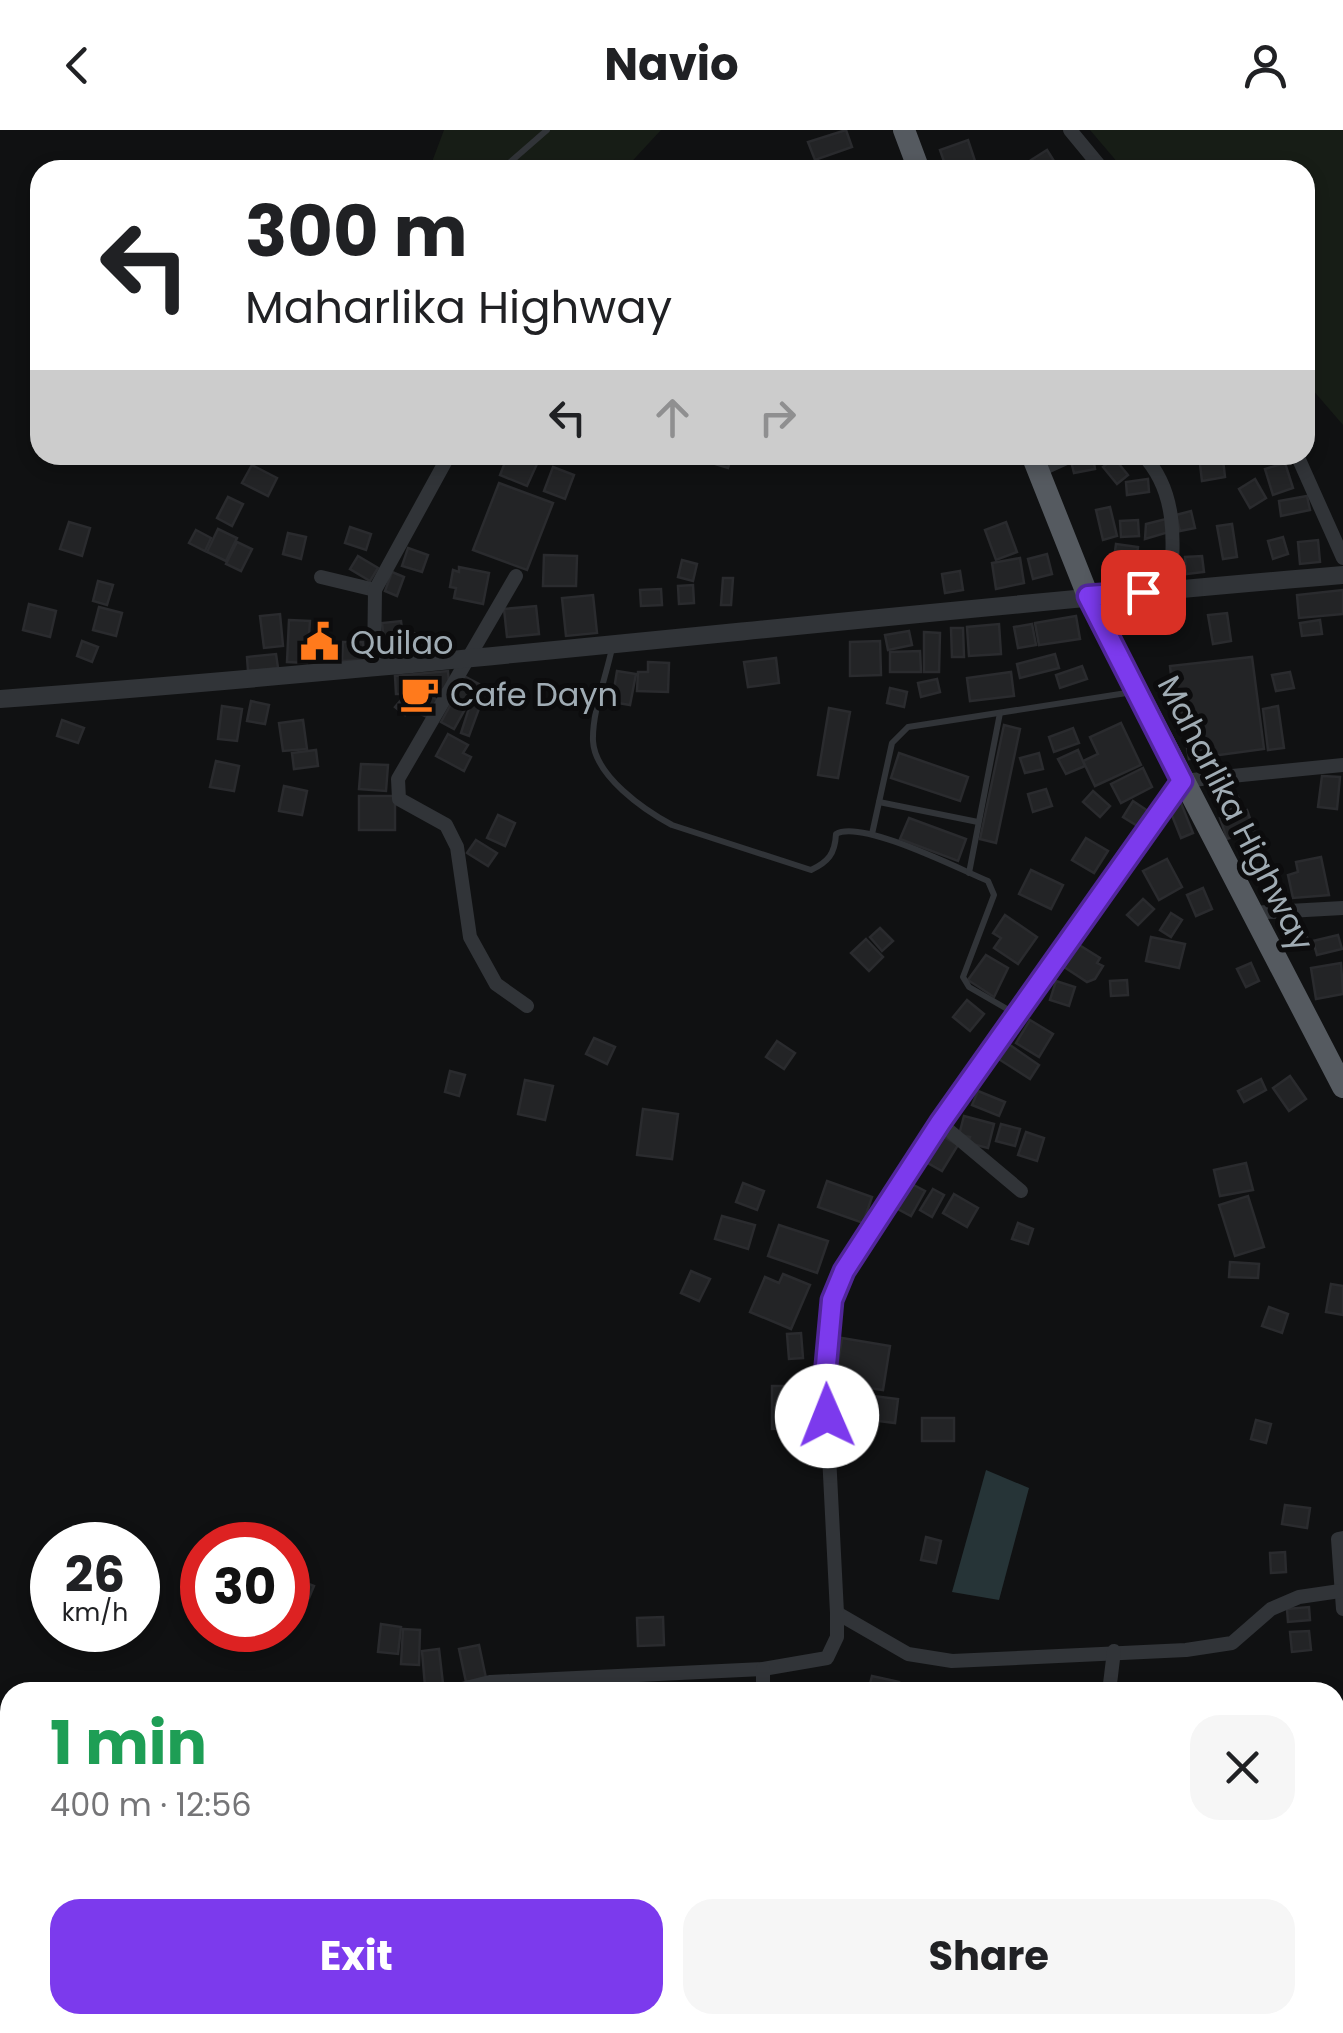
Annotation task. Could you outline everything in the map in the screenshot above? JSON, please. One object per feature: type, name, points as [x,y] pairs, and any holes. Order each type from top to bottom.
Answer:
[{"type":"highway","points":[[904,130],[916,160]]},
{"type":"highway","name":"Maharlika Highway","points":[[1036,465],[1088,596],[1250,913],[1332,1046],[1343,1087]]},
{"type":"street","points":[[1070,130],[1095,160]]},
{"type":"street","points":[[374,665],[375,590],[444,465]]},
{"type":"street","points":[[1153,465],[1171,516],[1170,590]]},
{"type":"street","points":[[1301,465],[1343,558]]},
{"type":"street","points":[[516,576],[471,660],[398,779],[399,799],[446,826],[457,848],[470,937],[496,984],[527,1006]]},
{"type":"street","points":[[0,699],[374,665],[471,660],[1088,596],[1343,576]]},
{"type":"street","points":[[321,577],[375,590]]},
{"type":"street","points":[[490,1682],[764,1669],[826,1658],[837,1637],[837,1613],[825,1376],[832,1300],[844,1271],[940,1123],[1182,781],[1343,765]]},
{"type":"street","points":[[1250,913],[1343,908]]},
{"type":"street","points":[[940,1123],[1021,1190]]},
{"type":"street","points":[[1343,1538],[1338,1539],[1343,1609]]},
{"type":"street","points":[[837,1613],[908,1654],[952,1661],[1186,1650],[1232,1643],[1271,1609],[1299,1596],[1340,1591]]},
{"type":"street","points":[[1111,1682],[1114,1652]]},
{"type":"street","points":[[763,1682],[764,1669]]},
{"type":"lane","points":[[513,160],[548,130]]},
{"type":"lane","points":[[612,645],[593,740],[607,774],[654,816],[810,870],[826,863],[835,849],[836,834],[844,830],[872,834],[988,881],[994,895],[963,977],[968,987],[1019,1016]]},
{"type":"lane","points":[[872,834],[898,733],[908,727],[1137,692]]},
{"type":"lane","points":[[969,873],[1000,713]]},
{"type":"lane","points":[[879,802],[978,822]]},
{"type":"shaded area","points":[[444,130],[661,130],[633,160],[433,160]]},
{"type":"shaded area","points":[[1090,130],[1343,130],[1343,425],[1315,393],[1315,160],[1116,160]]},
{"type":"shaded area","points":[[986,1470],[1029,1488],[999,1600],[952,1592]]},
{"type":"building","points":[[846,130],[852,147],[815,160],[808,142]]},
{"type":"building","points":[[968,140],[975,160],[944,160],[940,150]]},
{"type":"building","points":[[1047,150],[1053,160],[1031,160]]},
{"type":"building","points":[[252,465],[277,478],[268,496],[242,483]]},
{"type":"building","points":[[504,465],[536,465],[527,486],[500,475]]},
{"type":"building","points":[[1072,465],[1094,465],[1095,469],[1074,473]]},
{"type":"building","points":[[1120,465],[1128,475],[1117,484],[1103,467]]},
{"type":"building","points":[[1200,465],[1224,465],[1225,477],[1202,481]]},
{"type":"building","points":[[1286,465],[1293,488],[1273,495],[1265,469]]},
{"type":"building","points":[[553,467],[574,475],[565,499],[544,491]]},
{"type":"building","points":[[1148,479],[1149,492],[1127,495],[1126,482]]},
{"type":"building","points":[[1255,479],[1266,498],[1250,508],[1239,489]]},
{"type":"building","points":[[499,483],[553,503],[527,570],[473,550]]},
{"type":"building","points":[[1307,496],[1310,510],[1281,516],[1279,501]]},
{"type":"building","points":[[228,497],[243,504],[232,526],[217,518]]},
{"type":"building","points":[[1110,507],[1117,536],[1103,540],[1096,510]]},
{"type":"building","points":[[1191,511],[1195,528],[1180,531],[1176,515]]},
{"type":"building","points":[[1166,519],[1169,532],[1145,539],[1146,524]]},
{"type":"building","points":[[1138,520],[1139,536],[1121,537],[1120,521]]},
{"type":"building","points":[[69,522],[90,528],[82,556],[60,549]]},
{"type":"building","points":[[1006,522],[1017,552],[996,560],[985,530]]},
{"type":"building","points":[[1232,524],[1237,557],[1223,559],[1217,526]]},
{"type":"building","points":[[350,527],[371,534],[366,550],[345,543]]},
{"type":"building","points":[[218,529],[237,538],[226,561],[207,552]]},
{"type":"building","points":[[196,530],[211,538],[205,551],[189,543]]},
{"type":"building","points":[[288,533],[306,537],[301,559],[283,554]]},
{"type":"building","points":[[1283,537],[1288,554],[1273,559],[1268,541]]},
{"type":"building","points":[[1318,540],[1320,562],[1300,564],[1298,542]]},
{"type":"building","points":[[237,542],[252,549],[241,571],[226,564]]},
{"type":"building","points":[[1116,544],[1138,547],[1136,562],[1114,559]]},
{"type":"building","points":[[408,548],[428,555],[422,572],[402,566]]},
{"type":"building","points":[[1047,554],[1052,574],[1033,579],[1028,559]]},
{"type":"building","points":[[544,555],[577,556],[576,586],[543,586]]},
{"type":"building","points":[[358,556],[378,568],[370,581],[350,569]]},
{"type":"building","points":[[1202,556],[1204,572],[1186,574],[1185,557]]},
{"type":"building","points":[[1020,558],[1024,583],[996,589],[992,563]]},
{"type":"building","points":[[682,560],[697,564],[693,581],[678,577]]},
{"type":"building","points":[[459,567],[489,573],[483,604],[454,598],[456,588],[450,587],[453,570],[459,572]]},
{"type":"building","points":[[960,571],[963,590],[945,593],[942,574]]},
{"type":"building","points":[[392,572],[404,577],[397,596],[385,591]]},
{"type":"building","points":[[723,578],[733,578],[731,605],[721,605]]},
{"type":"building","points":[[98,581],[113,585],[107,605],[93,601]]},
{"type":"building","points":[[693,585],[694,603],[679,604],[678,586]]},
{"type":"building","points":[[661,589],[662,605],[641,606],[640,590]]},
{"type":"building","points":[[1343,590],[1343,614],[1299,618],[1297,595]]},
{"type":"building","points":[[593,595],[597,633],[566,636],[562,598]]},
{"type":"building","points":[[1148,597],[1152,622],[1118,627],[1115,602]]},
{"type":"building","points":[[29,604],[56,611],[50,637],[23,630]]},
{"type":"building","points":[[536,606],[539,634],[507,637],[504,609]]},
{"type":"building","points":[[99,607],[122,613],[116,636],[93,630]]},
{"type":"building","points":[[1227,613],[1231,641],[1213,644],[1208,615]]},
{"type":"building","points":[[280,614],[283,646],[264,648],[260,616]]},
{"type":"building","points":[[1076,616],[1080,639],[1039,645],[1035,623]]},
{"type":"building","points":[[289,620],[310,621],[307,663],[287,662]]},
{"type":"building","points":[[1320,620],[1322,634],[1302,636],[1300,623]]},
{"type":"building","points":[[401,621],[403,639],[384,641],[382,623]]},
{"type":"building","points":[[999,624],[1001,654],[969,656],[967,627]]},
{"type":"building","points":[[1032,624],[1036,645],[1018,648],[1014,627]]},
{"type":"building","points":[[951,628],[963,628],[964,657],[952,657]]},
{"type":"building","points":[[909,631],[912,645],[888,650],[885,635]]},
{"type":"building","points":[[924,632],[940,633],[939,672],[924,672]]},
{"type":"building","points":[[418,633],[420,655],[408,657],[406,634]]},
{"type":"building","points":[[330,637],[330,655],[312,656],[311,638]]},
{"type":"building","points":[[82,641],[98,647],[92,662],[77,656]]},
{"type":"building","points":[[405,641],[407,658],[379,661],[377,644]]},
{"type":"building","points":[[880,641],[881,675],[850,676],[850,642]]},
{"type":"building","points":[[343,642],[363,642],[364,660],[342,661]]},
{"type":"building","points":[[920,651],[921,672],[890,672],[890,652]]},
{"type":"building","points":[[276,654],[278,668],[248,671],[247,657]]},
{"type":"building","points":[[1055,654],[1059,668],[1020,678],[1017,664]]},
{"type":"building","points":[[1252,657],[1264,749],[1189,759],[1184,730],[1177,730],[1170,666]]},
{"type":"building","points":[[776,658],[779,683],[748,687],[744,662]]},
{"type":"building","points":[[648,662],[669,663],[668,692],[637,691],[638,672],[648,672]]},
{"type":"building","points":[[1082,666],[1087,679],[1060,688],[1056,675]]},
{"type":"building","name":"Cafe Dayn","points":[[448,671],[449,685],[432,696],[439,702],[427,717],[410,709],[405,715],[395,707],[406,694],[396,694],[395,676]]},
{"type":"building","points":[[617,671],[636,674],[630,705],[612,702]]},
{"type":"building","points":[[1011,672],[1014,696],[970,701],[967,678]]},
{"type":"building","points":[[1290,672],[1294,688],[1276,691],[1272,675]]},
{"type":"building","points":[[466,677],[479,684],[454,729],[441,722]]},
{"type":"building","points":[[937,679],[940,692],[921,697],[918,683]]},
{"type":"building","points":[[890,688],[907,692],[904,707],[887,703]]},
{"type":"building","points":[[251,701],[269,705],[265,724],[247,721]]},
{"type":"building","points":[[471,702],[480,706],[469,736],[461,733]]},
{"type":"building","points":[[222,706],[242,709],[237,741],[218,739]]},
{"type":"building","points":[[1278,706],[1284,748],[1268,750],[1263,709]]},
{"type":"building","points":[[829,708],[850,712],[838,778],[818,775]]},
{"type":"building","points":[[62,720],[84,728],[78,743],[57,736]]},
{"type":"building","points":[[303,720],[307,749],[283,751],[279,723]]},
{"type":"building","points":[[1121,723],[1141,765],[1095,786],[1083,761],[1098,754],[1090,737]]},
{"type":"building","points":[[1004,725],[1020,729],[996,843],[980,839]]},
{"type":"building","points":[[1073,728],[1079,743],[1054,752],[1049,737]]},
{"type":"building","points":[[448,734],[468,745],[463,753],[471,757],[464,771],[436,756]]},
{"type":"building","points":[[316,750],[318,766],[294,769],[292,753]]},
{"type":"building","points":[[1078,750],[1085,766],[1066,774],[1058,759]]},
{"type":"building","points":[[899,753],[968,777],[960,801],[891,778]]},
{"type":"building","points":[[1039,753],[1043,769],[1025,773],[1020,758]]},
{"type":"building","points":[[216,761],[239,766],[234,791],[210,787]]},
{"type":"building","points":[[361,764],[388,765],[386,791],[359,789]]},
{"type":"building","points":[[1143,768],[1152,787],[1121,803],[1111,784]]},
{"type":"building","points":[[1322,776],[1340,777],[1337,809],[1318,807]]},
{"type":"building","points":[[284,786],[307,791],[302,815],[279,811]]},
{"type":"building","points":[[1046,789],[1052,806],[1033,812],[1028,794]]},
{"type":"building","points":[[1093,791],[1110,806],[1100,817],[1083,802]]},
{"type":"building","points":[[1236,792],[1242,807],[1223,814],[1218,799]]},
{"type":"building","points":[[359,796],[395,796],[395,830],[359,830]]},
{"type":"building","points":[[1133,801],[1154,815],[1144,830],[1123,817]]},
{"type":"building","points":[[1181,803],[1193,833],[1181,838],[1169,808]]},
{"type":"building","points":[[1247,810],[1254,830],[1227,839],[1220,818]]},
{"type":"building","points":[[498,815],[515,823],[505,846],[487,838]]},
{"type":"building","points":[[909,818],[966,839],[958,861],[900,839]]},
{"type":"building","points":[[1086,838],[1108,851],[1094,873],[1072,860]]},
{"type":"building","points":[[476,840],[497,853],[488,866],[467,853]]},
{"type":"building","points":[[1321,857],[1329,895],[1293,898],[1288,875],[1298,872],[1296,862]]},
{"type":"building","points":[[1167,859],[1182,887],[1159,900],[1143,871]]},
{"type":"building","points":[[1031,870],[1063,885],[1051,909],[1019,894]]},
{"type":"building","points":[[1203,888],[1212,909],[1196,916],[1187,895]]},
{"type":"building","points":[[1143,899],[1154,909],[1138,925],[1127,915]]},
{"type":"building","points":[[1171,913],[1182,920],[1171,937],[1160,930]]},
{"type":"building","points":[[1005,915],[1037,937],[1018,964],[994,948],[1001,938],[993,933]]},
{"type":"building","points":[[1295,922],[1309,940],[1299,947],[1285,929]]},
{"type":"building","points":[[880,928],[893,941],[882,951],[870,937]]},
{"type":"building","points":[[1338,935],[1342,949],[1317,955],[1313,941]]},
{"type":"building","points":[[1151,937],[1185,944],[1179,968],[1146,961]]},
{"type":"building","points":[[866,939],[883,957],[869,971],[851,953]]},
{"type":"building","points":[[1076,943],[1100,958],[1097,963],[1103,966],[1095,979],[1087,982],[1061,965]]},
{"type":"building","points":[[986,955],[1008,968],[994,997],[968,980]]},
{"type":"building","points":[[1251,963],[1259,981],[1246,987],[1237,969]]},
{"type":"building","points":[[1341,963],[1343,994],[1316,999],[1311,968]]},
{"type":"building","points":[[1127,980],[1128,995],[1111,996],[1110,981]]},
{"type":"building","points":[[1056,981],[1075,987],[1069,1006],[1050,1000]]},
{"type":"building","points":[[967,1000],[984,1014],[970,1031],[953,1017]]},
{"type":"building","points":[[1030,1020],[1053,1034],[1039,1057],[1016,1043]]},
{"type":"building","points":[[594,1038],[615,1047],[607,1064],[586,1054]]},
{"type":"building","points":[[777,1041],[795,1053],[784,1069],[766,1057]]},
{"type":"building","points":[[1007,1043],[1039,1065],[1030,1079],[997,1058]]},
{"type":"building","points":[[450,1071],[465,1075],[459,1096],[445,1092]]},
{"type":"building","points":[[1290,1076],[1306,1099],[1289,1111],[1273,1088]]},
{"type":"building","points":[[1261,1079],[1266,1090],[1244,1102],[1238,1091]]},
{"type":"building","points":[[525,1080],[553,1086],[545,1120],[518,1114]]},
{"type":"building","points":[[978,1091],[1005,1102],[999,1116],[972,1105]]},
{"type":"building","points":[[643,1109],[678,1114],[672,1159],[637,1155]]},
{"type":"building","points":[[964,1116],[994,1124],[988,1148],[968,1143],[970,1137],[959,1135]]},
{"type":"building","points":[[1001,1124],[1020,1129],[1015,1146],[996,1141]]},
{"type":"building","points":[[1026,1132],[1044,1138],[1037,1161],[1018,1155]]},
{"type":"building","points":[[942,1136],[958,1145],[942,1171],[926,1162]]},
{"type":"building","points":[[1246,1163],[1253,1190],[1220,1196],[1214,1170]]},
{"type":"building","points":[[827,1181],[872,1197],[863,1223],[818,1207]]},
{"type":"building","points":[[908,1182],[925,1191],[911,1216],[894,1207]]},
{"type":"building","points":[[743,1183],[764,1191],[757,1210],[736,1202]]},
{"type":"building","points":[[933,1189],[944,1195],[932,1217],[920,1210]]},
{"type":"building","points":[[954,1194],[978,1208],[967,1227],[943,1213]]},
{"type":"building","points":[[1248,1196],[1264,1247],[1235,1256],[1219,1205]]},
{"type":"building","points":[[722,1216],[755,1225],[748,1249],[715,1239]]},
{"type":"building","points":[[1018,1223],[1033,1229],[1028,1244],[1012,1239]]},
{"type":"building","points":[[779,1225],[828,1241],[817,1273],[768,1256]]},
{"type":"building","points":[[1230,1262],[1259,1264],[1258,1278],[1229,1277]]},
{"type":"building","points":[[691,1271],[710,1279],[699,1301],[681,1293]]},
{"type":"building","points":[[783,1274],[810,1285],[791,1329],[750,1312],[765,1277],[779,1283]]},
{"type":"building","points":[[1331,1284],[1343,1286],[1343,1315],[1326,1312]]},
{"type":"building","points":[[1269,1307],[1288,1314],[1282,1333],[1262,1326]]},
{"type":"building","points":[[801,1333],[803,1358],[789,1359],[787,1334]]},
{"type":"building","points":[[842,1338],[890,1346],[883,1390],[835,1383]]},
{"type":"building","points":[[772,1386],[803,1386],[803,1428],[772,1429]]},
{"type":"building","points":[[865,1395],[898,1399],[895,1423],[862,1419]]},
{"type":"building","points":[[922,1418],[954,1418],[954,1441],[922,1441]]},
{"type":"building","points":[[1256,1420],[1271,1424],[1266,1443],[1251,1439]]},
{"type":"building","points":[[1285,1505],[1310,1508],[1307,1528],[1282,1524]]},
{"type":"building","points":[[926,1537],[941,1541],[936,1563],[921,1560]]},
{"type":"building","points":[[1285,1552],[1286,1572],[1271,1573],[1270,1553]]},
{"type":"building","points":[[1309,1607],[1310,1620],[1288,1622],[1287,1609]]},
{"type":"building","points":[[663,1617],[664,1645],[638,1646],[637,1618]]},
{"type":"building","points":[[381,1624],[401,1627],[398,1654],[378,1652]]},
{"type":"building","points":[[403,1629],[420,1630],[419,1665],[401,1664]]},
{"type":"building","points":[[1309,1631],[1311,1650],[1292,1652],[1290,1632]]},
{"type":"building","points":[[479,1645],[486,1678],[466,1682],[459,1649]]},
{"type":"building","points":[[439,1649],[443,1682],[425,1682],[422,1651]]},
{"type":"building","points":[[872,1676],[899,1682],[870,1682]]},
{"type":"place","name":"Quilao","points":[[320,642]]},
{"type":"place","name":"Cafe Dayn","points":[[420,694]]},
{"type":"route","points":[[827,1416],[825,1376],[832,1300],[844,1271],[940,1123],[1182,781],[1088,596],[1143,592]]}]
